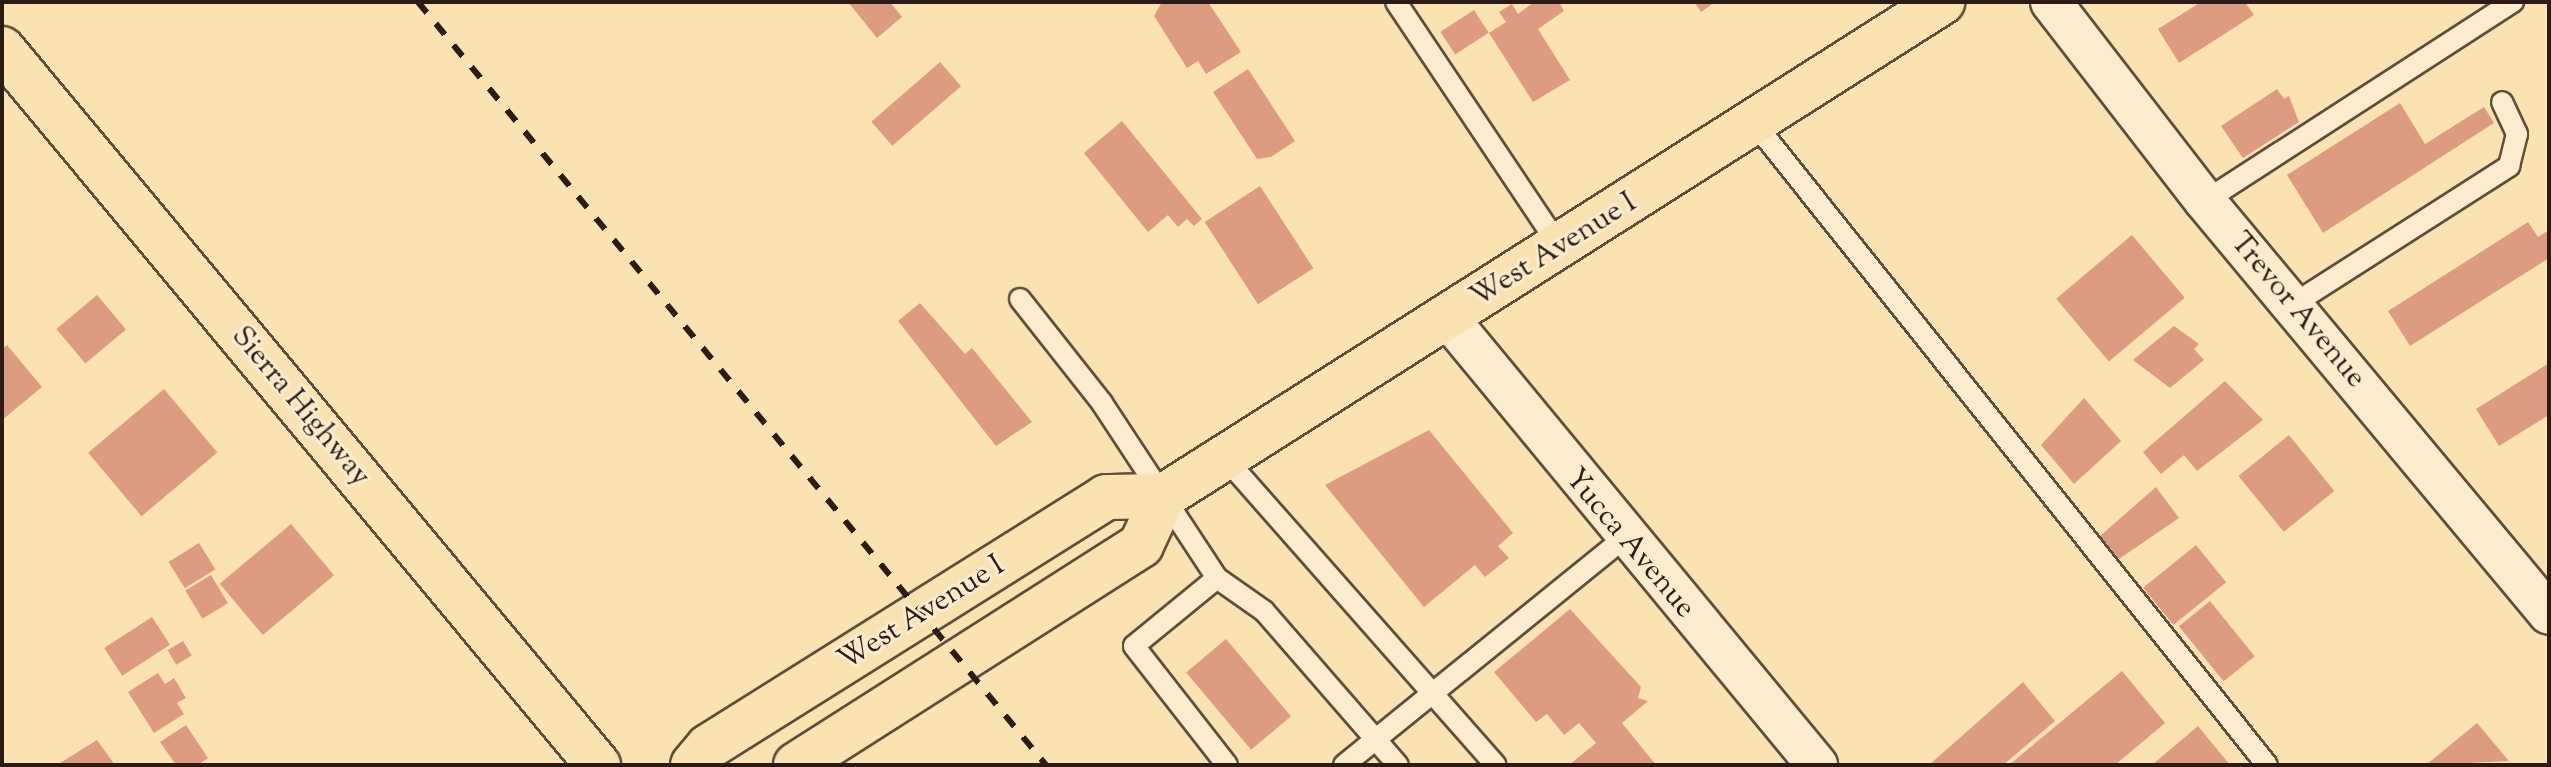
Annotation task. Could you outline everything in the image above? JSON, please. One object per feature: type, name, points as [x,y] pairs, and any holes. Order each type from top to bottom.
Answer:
[{"type":"main road","name":"West Avenue I","points":[[693,765],[708,747],[1106,497],[1164,496],[1755,124],[1942,2]]},
{"type":"main road","name":"Sierra Highway","points":[[2,49],[598,765]]},
{"type":"main road","name":"West Avenue I","points":[[796,765],[1141,545],[1164,496]]},
{"type":"street","name":"Trevor Avenue","points":[[2051,2],[2205,201],[2549,614]]},
{"type":"street","name":"Yucca Avenue","points":[[1448,318],[1623,539],[1817,765]]},
{"type":"lane","points":[[1396,2],[1560,247]]},
{"type":"lane","points":[[2205,201],[2513,2]]},
{"type":"lane","points":[[2292,305],[2509,166],[2517,134],[2502,102]]},
{"type":"lane","points":[[1755,124],[2267,765]]},
{"type":"lane","points":[[1020,299],[1164,496],[1217,578],[1264,611],[1398,765]]},
{"type":"lane","points":[[1225,458],[1431,695],[1496,765]]},
{"type":"lane","points":[[1344,765],[1623,539]]},
{"type":"lane","points":[[1217,578],[1134,646],[1227,765]]},
{"type":"building","points":[[848,2],[890,2],[902,17],[877,38]]},
{"type":"building","points":[[1162,2],[1208,2],[1241,52],[1206,74],[1198,61],[1187,68],[1154,16]]},
{"type":"building","points":[[1534,2],[1559,2],[1564,11],[1538,29],[1570,80],[1533,102],[1489,33],[1506,22],[1499,12],[1512,4],[1518,14]]},
{"type":"building","points":[[1694,2],[1715,2],[1701,12]]},
{"type":"building","points":[[2201,2],[2245,2],[2254,15],[2179,63],[2158,29]]},
{"type":"building","points":[[1474,10],[1489,33],[1455,54],[1440,32]]},
{"type":"building","points":[[940,62],[961,86],[892,146],[871,122]]},
{"type":"building","points":[[1248,69],[1295,141],[1271,157],[1257,159],[1213,92]]},
{"type":"building","points":[[2277,89],[2284,99],[2289,96],[2299,122],[2243,158],[2221,126]]},
{"type":"building","points":[[2400,103],[2425,144],[2484,107],[2494,123],[2323,233],[2287,175]]},
{"type":"building","points":[[1122,121],[1202,219],[1194,226],[1187,219],[1178,227],[1168,215],[1148,232],[1084,153]]},
{"type":"building","points":[[1260,186],[1313,268],[1258,304],[1205,222]]},
{"type":"building","points":[[2528,222],[2538,237],[2549,230],[2549,258],[2410,346],[2388,311]]},
{"type":"building","points":[[2132,235],[2185,298],[2109,361],[2056,299]]},
{"type":"building","points":[[97,295],[126,329],[85,364],[56,329]]},
{"type":"building","points":[[920,303],[965,354],[972,348],[1032,422],[996,446],[898,321]]},
{"type":"building","points":[[2174,326],[2199,344],[2194,349],[2204,360],[2170,388],[2133,360]]},
{"type":"building","points":[[7,345],[42,387],[2,420],[2,349]]},
{"type":"building","points":[[2549,363],[2549,415],[2499,446],[2476,409]]},
{"type":"building","points":[[2225,381],[2263,420],[2197,471],[2184,455],[2161,474],[2143,452]]},
{"type":"building","points":[[164,389],[217,453],[142,516],[88,453]]},
{"type":"building","points":[[2084,398],[2121,441],[2074,484],[2041,445]]},
{"type":"building","points":[[1429,430],[1513,533],[1498,546],[1509,558],[1485,577],[1475,565],[1424,607],[1325,485]]},
{"type":"building","points":[[2289,435],[2334,491],[2284,532],[2238,476]]},
{"type":"building","points":[[2156,487],[2179,518],[2119,559],[2100,536]]},
{"type":"building","points":[[291,524],[334,575],[263,635],[220,584]]},
{"type":"building","points":[[199,543],[215,569],[185,588],[168,562]]},
{"type":"building","points":[[2196,545],[2226,582],[2173,625],[2143,588]]},
{"type":"building","points":[[211,575],[228,603],[202,619],[185,590]]},
{"type":"building","points":[[2210,601],[2255,656],[2224,681],[2179,626]]},
{"type":"building","points":[[1570,609],[1641,687],[1638,698],[1648,701],[1622,723],[1656,765],[1569,765],[1596,743],[1579,723],[1564,735],[1547,714],[1536,722],[1494,672]]},
{"type":"building","points":[[152,617],[170,645],[122,676],[104,648]]},
{"type":"building","points":[[1226,639],[1291,716],[1251,750],[1186,672]]},
{"type":"building","points":[[183,641],[192,656],[176,665],[168,650]]},
{"type":"building","points":[[2122,671],[2165,723],[2115,765],[2009,765]]},
{"type":"building","points":[[158,673],[165,684],[174,678],[186,698],[177,703],[184,714],[154,733],[128,692]]},
{"type":"building","points":[[2023,682],[2055,721],[2003,765],[1929,765]]},
{"type":"building","points":[[2477,723],[2509,761],[2426,765]]},
{"type":"building","points":[[186,725],[208,758],[198,765],[176,765],[160,742]]},
{"type":"building","points":[[2198,726],[2230,765],[2152,765]]},
{"type":"building","points":[[97,740],[115,765],[57,765]]},
{"type":"railway","points":[[418,2],[1046,765]]}]
